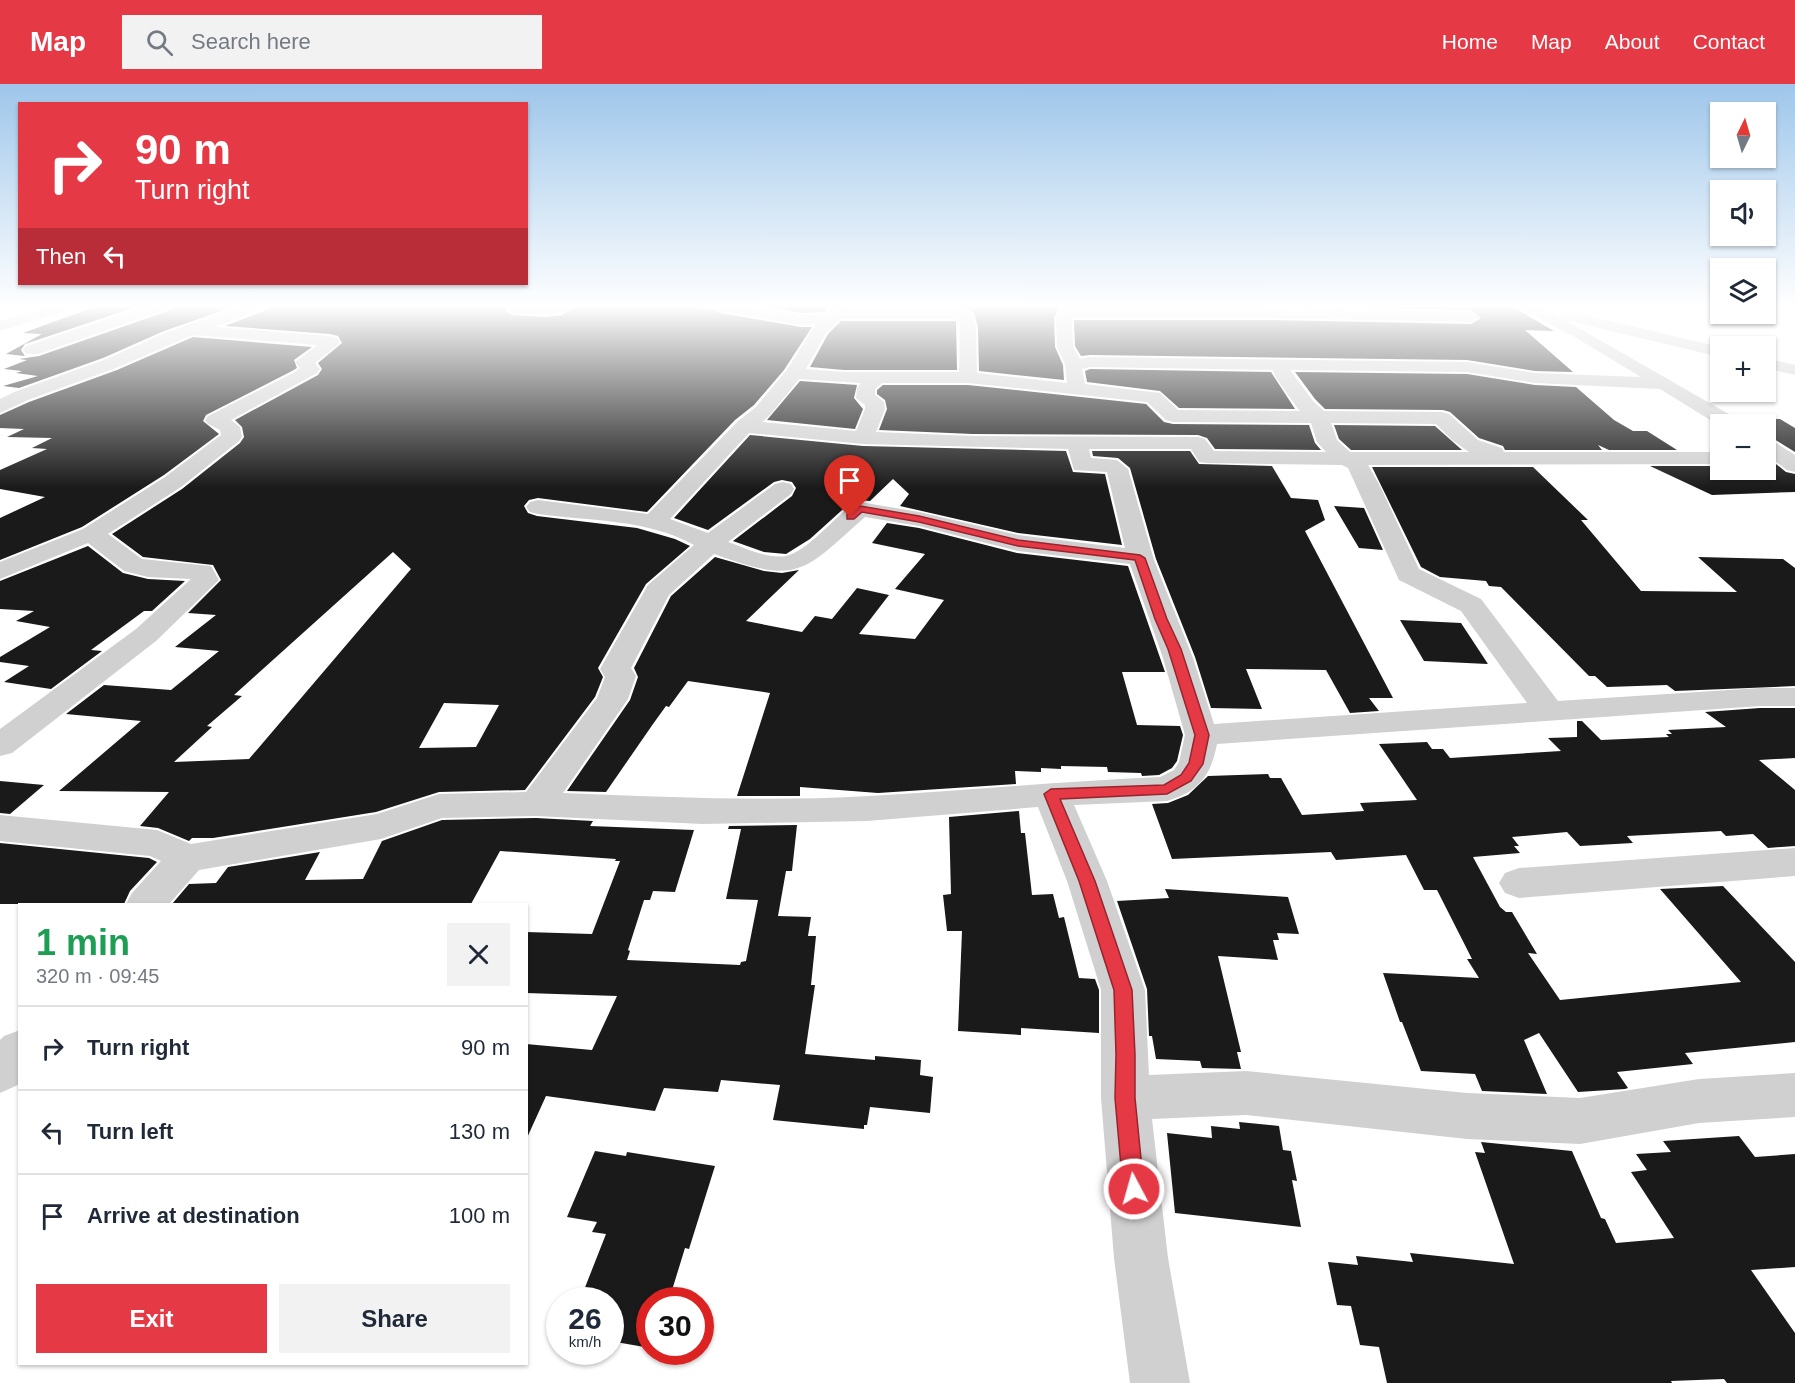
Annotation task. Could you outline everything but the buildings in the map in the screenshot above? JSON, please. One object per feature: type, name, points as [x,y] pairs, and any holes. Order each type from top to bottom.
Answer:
[{"type":"street","points":[[0,407],[21,396],[103,367]]},
{"type":"street","points":[[0,571],[92,534],[172,482],[232,437],[230,427],[215,420],[299,377],[310,369],[308,367]]},
{"type":"street","points":[[655,521],[744,426],[763,411],[798,367]]},
{"type":"street","points":[[968,367],[968,378]]},
{"type":"street","points":[[1074,367],[1077,390]]},
{"type":"street","points":[[1281,367],[1282,375],[1295,388],[1305,405],[1319,417],[1327,442],[1344,458],[1356,464],[1368,484],[1408,574],[1470,605],[1549,711]]},
{"type":"street","points":[[1443,367],[1467,367],[1535,378],[1666,384]]},
{"type":"street","points":[[1636,367],[1716,414]]},
{"type":"street","points":[[794,373],[968,378],[1154,397],[1173,416],[1442,418],[1455,433],[1475,449],[1509,457]]},
{"type":"street","points":[[863,438],[875,409],[874,402],[866,398],[866,388],[878,377]]},
{"type":"street","points":[[744,426],[863,438],[973,442],[1198,443],[1207,457],[1710,458]]},
{"type":"street","points":[[0,828],[157,843],[187,858],[381,826],[439,807],[536,804],[702,811],[867,809],[1051,794],[1167,789],[1186,778],[1196,764],[1202,735],[1174,649],[1140,558],[1116,469],[1109,465],[1082,465],[1077,442]]},
{"type":"street","points":[[1776,452],[1793,463]]},
{"type":"street","points":[[1776,460],[1793,463]]},
{"type":"street","points":[[536,804],[612,699],[621,676],[615,669],[658,591],[693,561],[709,543],[783,489]]},
{"type":"street","points":[[538,507],[655,521],[698,535],[709,543],[757,559],[792,563],[807,555],[860,509],[919,519],[1018,543],[1140,558]]},
{"type":"street","points":[[0,746],[147,634],[206,580],[202,572],[133,566],[92,534]]},
{"type":"street","points":[[1202,735],[1760,697],[1795,697]]},
{"type":"street","points":[[1051,794],[1087,881],[1123,990],[1125,1098],[1141,1258],[1160,1383]]},
{"type":"street","points":[[147,903],[187,858]]},
{"type":"street","points":[[1519,883],[1795,862]]},
{"type":"street","points":[[0,1072],[18,1052]]},
{"type":"street","points":[[1125,1098],[1246,1092],[1467,1116],[1580,1120],[1699,1101],[1795,1095]]},
{"type":"route","points":[[850,517],[860,509],[919,519],[1018,543],[1140,558],[1174,649],[1202,735],[1196,764],[1186,778],[1167,789],[1051,794],[1087,881],[1123,990],[1125,1098],[1134,1189]]}]
